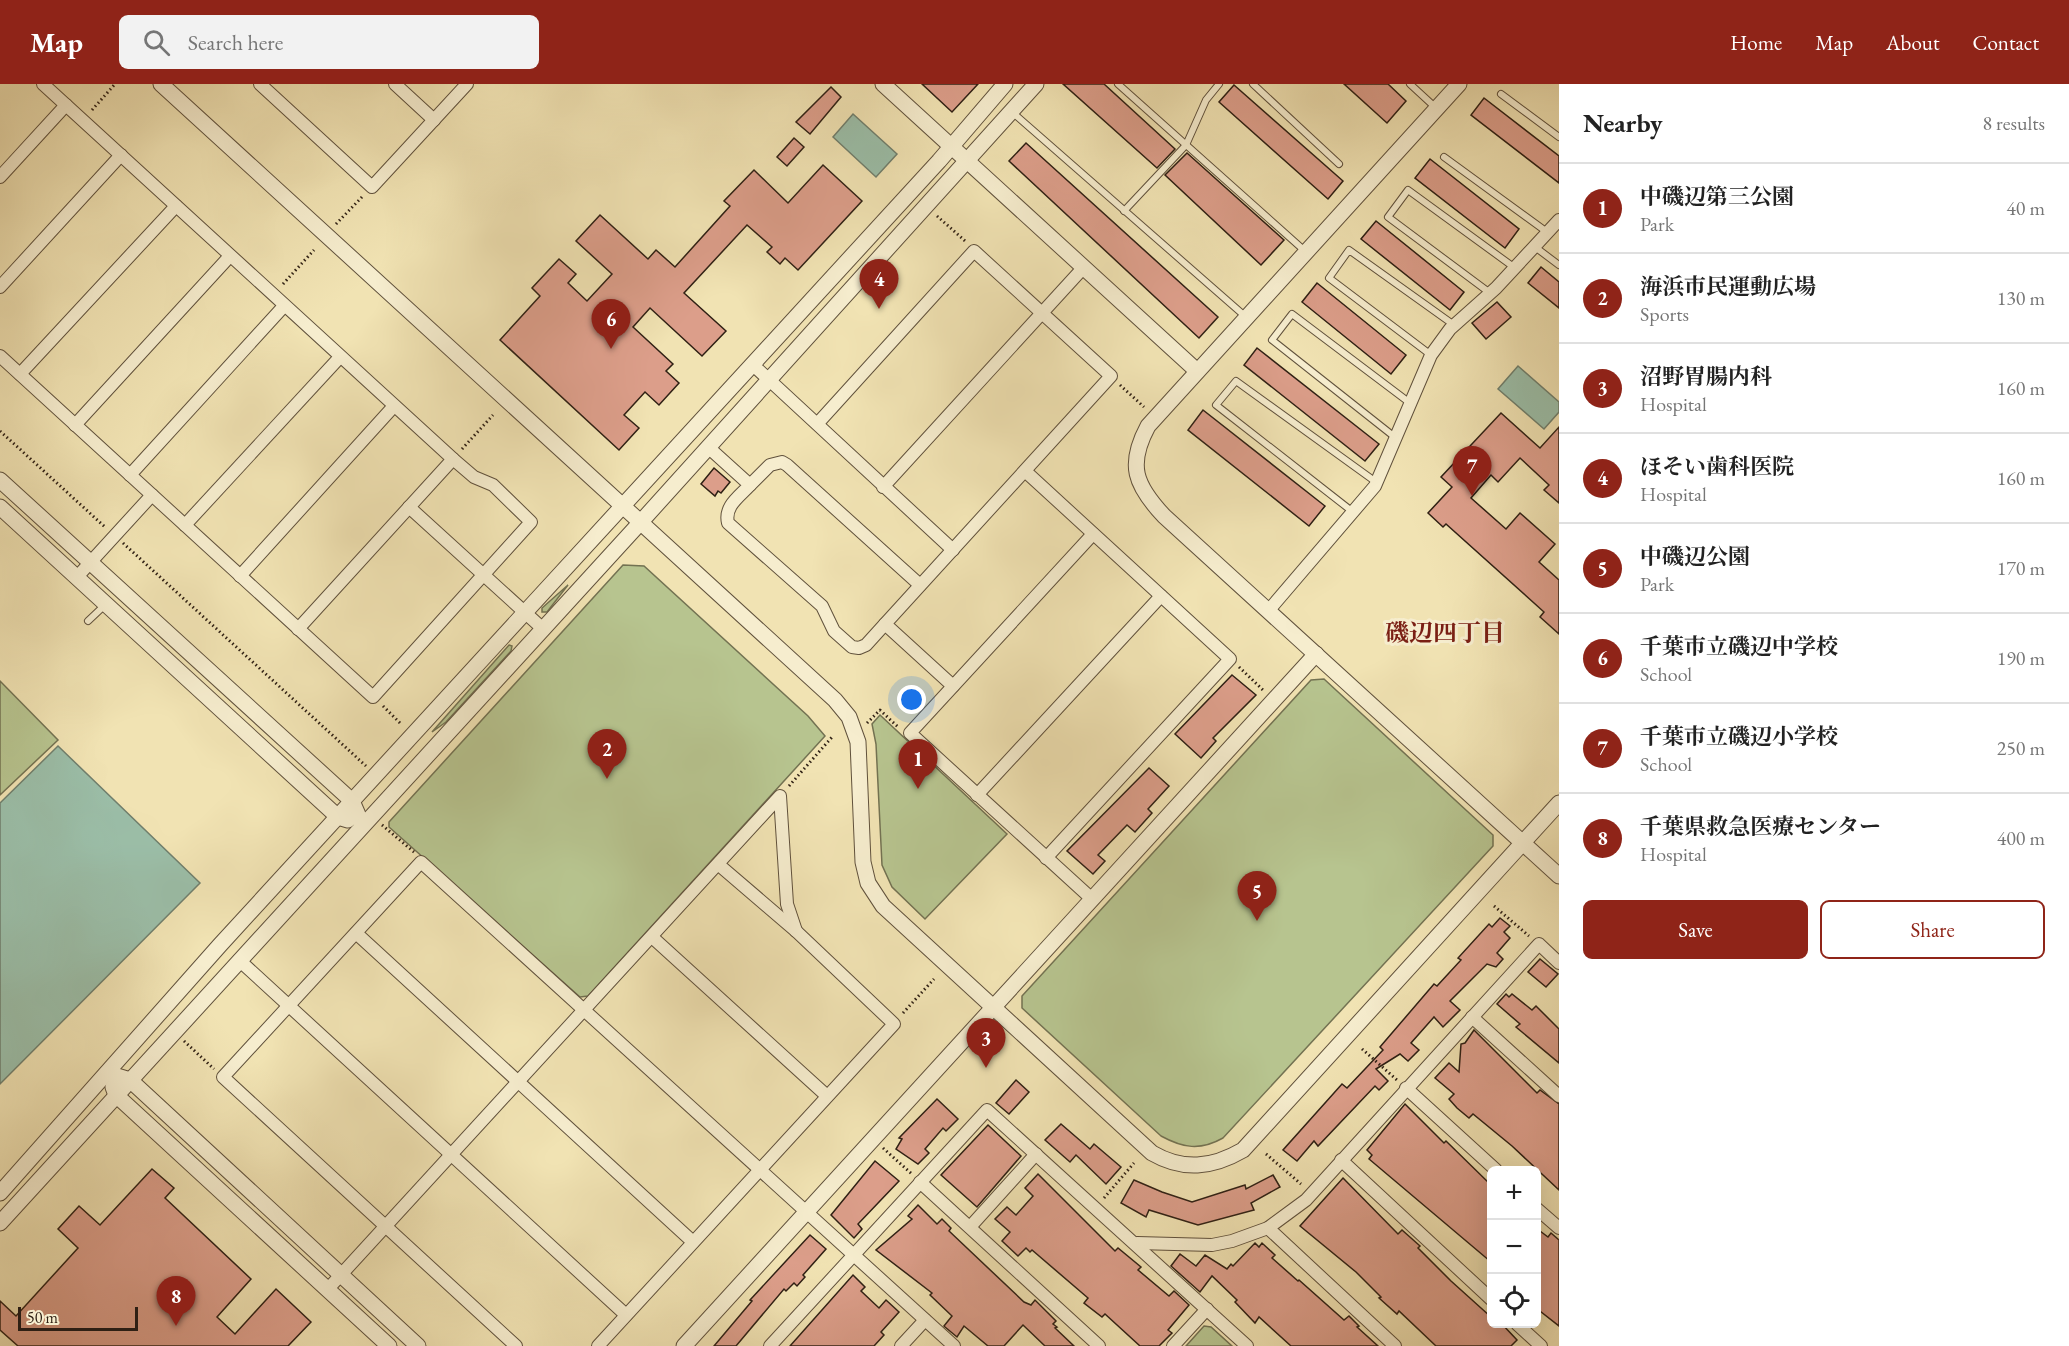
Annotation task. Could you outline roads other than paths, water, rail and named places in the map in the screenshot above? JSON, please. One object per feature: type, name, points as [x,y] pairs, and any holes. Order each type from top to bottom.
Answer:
[{"type":"street","points":[[0,356],[373,697],[531,522],[493,485],[474,477],[453,459],[43,84]]},
{"type":"street","points":[[161,84],[639,524],[835,700],[849,717],[858,742],[863,861],[868,883],[883,906],[1152,1153],[1168,1162],[1188,1166],[1224,1161],[1243,1150],[1559,803]]},
{"type":"street","points":[[260,84],[372,187],[467,84]]},
{"type":"street","points":[[395,84],[434,120]]},
{"type":"street","points":[[883,84],[1197,371]]},
{"type":"street","points":[[0,1193],[352,801],[951,147],[1005,84]]},
{"type":"street","points":[[1,1221],[639,524],[968,162],[1035,84]]},
{"type":"street","points":[[1459,84],[1148,426],[1139,442],[1136,459],[1137,476],[1145,496],[1164,516],[1559,876]]},
{"type":"street","points":[[0,177],[66,105]]},
{"type":"street","points":[[0,287],[121,155]]},
{"type":"street","points":[[20,374],[176,206]]},
{"type":"street","points":[[1269,610],[1378,483],[1431,355],[1454,325],[1515,268],[1559,220]]},
{"type":"street","points":[[818,423],[975,251],[1111,376],[866,645],[859,648],[852,647],[834,631],[822,606],[733,529],[726,514],[770,465],[782,462],[920,585]]},
{"type":"street","points":[[75,424],[230,256]]},
{"type":"street","points":[[883,487],[1084,267]]},
{"type":"street","points":[[130,475],[285,306]]},
{"type":"street","points":[[185,525],[340,357]]},
{"type":"street","points":[[752,364],[952,550]]},
{"type":"street","points":[[240,576],[394,406]]},
{"type":"street","points":[[708,447],[750,485]]},
{"type":"street","points":[[298,629],[453,459]]},
{"type":"street","points":[[1025,471],[1230,659],[1046,858]]},
{"type":"street","points":[[0,480],[352,801],[362,824]]},
{"type":"street","points":[[77,577],[152,495]]},
{"type":"street","points":[[0,507],[338,817],[362,824]]},
{"type":"street","points":[[409,507],[542,628]]},
{"type":"street","points":[[1092,899],[910,733],[1093,534]]},
{"type":"street","points":[[977,795],[1161,596]]},
{"type":"street","points":[[885,624],[952,686]]},
{"type":"street","points":[[684,1346],[1316,654]]},
{"type":"street","points":[[327,1290],[780,796],[787,904],[796,931]]},
{"type":"street","points":[[516,1346],[223,1077],[421,862],[954,1346]]},
{"type":"street","points":[[598,1346],[894,1024],[796,931],[719,865]]},
{"type":"street","points":[[356,933],[693,1242]]},
{"type":"street","points":[[652,937],[827,1096]]},
{"type":"street","points":[[1137,1244],[1212,1245],[1269,1228],[1311,1194],[1539,944],[1559,963]]},
{"type":"street","points":[[239,960],[453,1153],[626,1315]]},
{"type":"street","points":[[1472,1017],[1559,1096]]},
{"type":"street","points":[[107,1073],[130,1080],[418,1346]]},
{"type":"street","points":[[107,1073],[116,1095],[389,1346]]},
{"type":"street","points":[[1406,1088],[1492,1166]]},
{"type":"street","points":[[771,1346],[987,1110],[1247,1346]]},
{"type":"street","points":[[970,1227],[1036,1154]]},
{"type":"street","points":[[1341,1160],[1487,1296]]},
{"type":"street","points":[[920,1182],[1099,1346]]},
{"type":"street","points":[[1541,1212],[1559,1228]]},
{"type":"street","points":[[1269,1228],[1395,1346]]},
{"type":"street","points":[[1173,1346],[1207,1309]]},
{"type":"street","points":[[902,1346],[926,1320]]},
{"type":"street","points":[[1522,1328],[1541,1346]]},
{"type":"lane","points":[[1118,84],[1306,252]]},
{"type":"lane","points":[[1124,211],[1186,145],[1206,99],[1219,84]]},
{"type":"lane","points":[[1253,84],[1339,164]]},
{"type":"lane","points":[[1410,84],[1436,109]]},
{"type":"lane","points":[[1501,94],[1559,137]]},
{"type":"lane","points":[[1011,112],[1246,317]]},
{"type":"lane","points":[[1444,157],[1548,232]]},
{"type":"lane","points":[[1490,293],[1388,217],[1408,190],[1515,268]]},
{"type":"lane","points":[[1534,247],[1559,265]]},
{"type":"lane","points":[[1431,355],[1329,278],[1349,250],[1454,325]]},
{"type":"lane","points":[[1396,438],[1272,339],[1292,314],[1410,403]]},
{"type":"lane","points":[[1354,513],[1216,405],[1236,381],[1378,483]]},
{"type":"lane","points":[[88,621],[106,603]]},
{"type":"place","name":"ほそい歯科医院","points":[[879,309]]},
{"type":"place","name":"千葉市立磯辺中学校","points":[[611,349]]},
{"type":"place","name":"千葉市立磯辺小学校","points":[[1472,496]]},
{"type":"place","name":"海浜市民運動広場","points":[[607,779]]},
{"type":"place","name":"中磯辺第三公園","points":[[918,789]]},
{"type":"place","name":"中磯辺公園","points":[[1257,921]]},
{"type":"place","name":"沼野胃腸内科","points":[[986,1068]]},
{"type":"place","name":"千葉県救急医療センター","points":[[176,1326]]},
{"type":"district","name":"磯辺四丁目","points":[[1445,633]]}]
